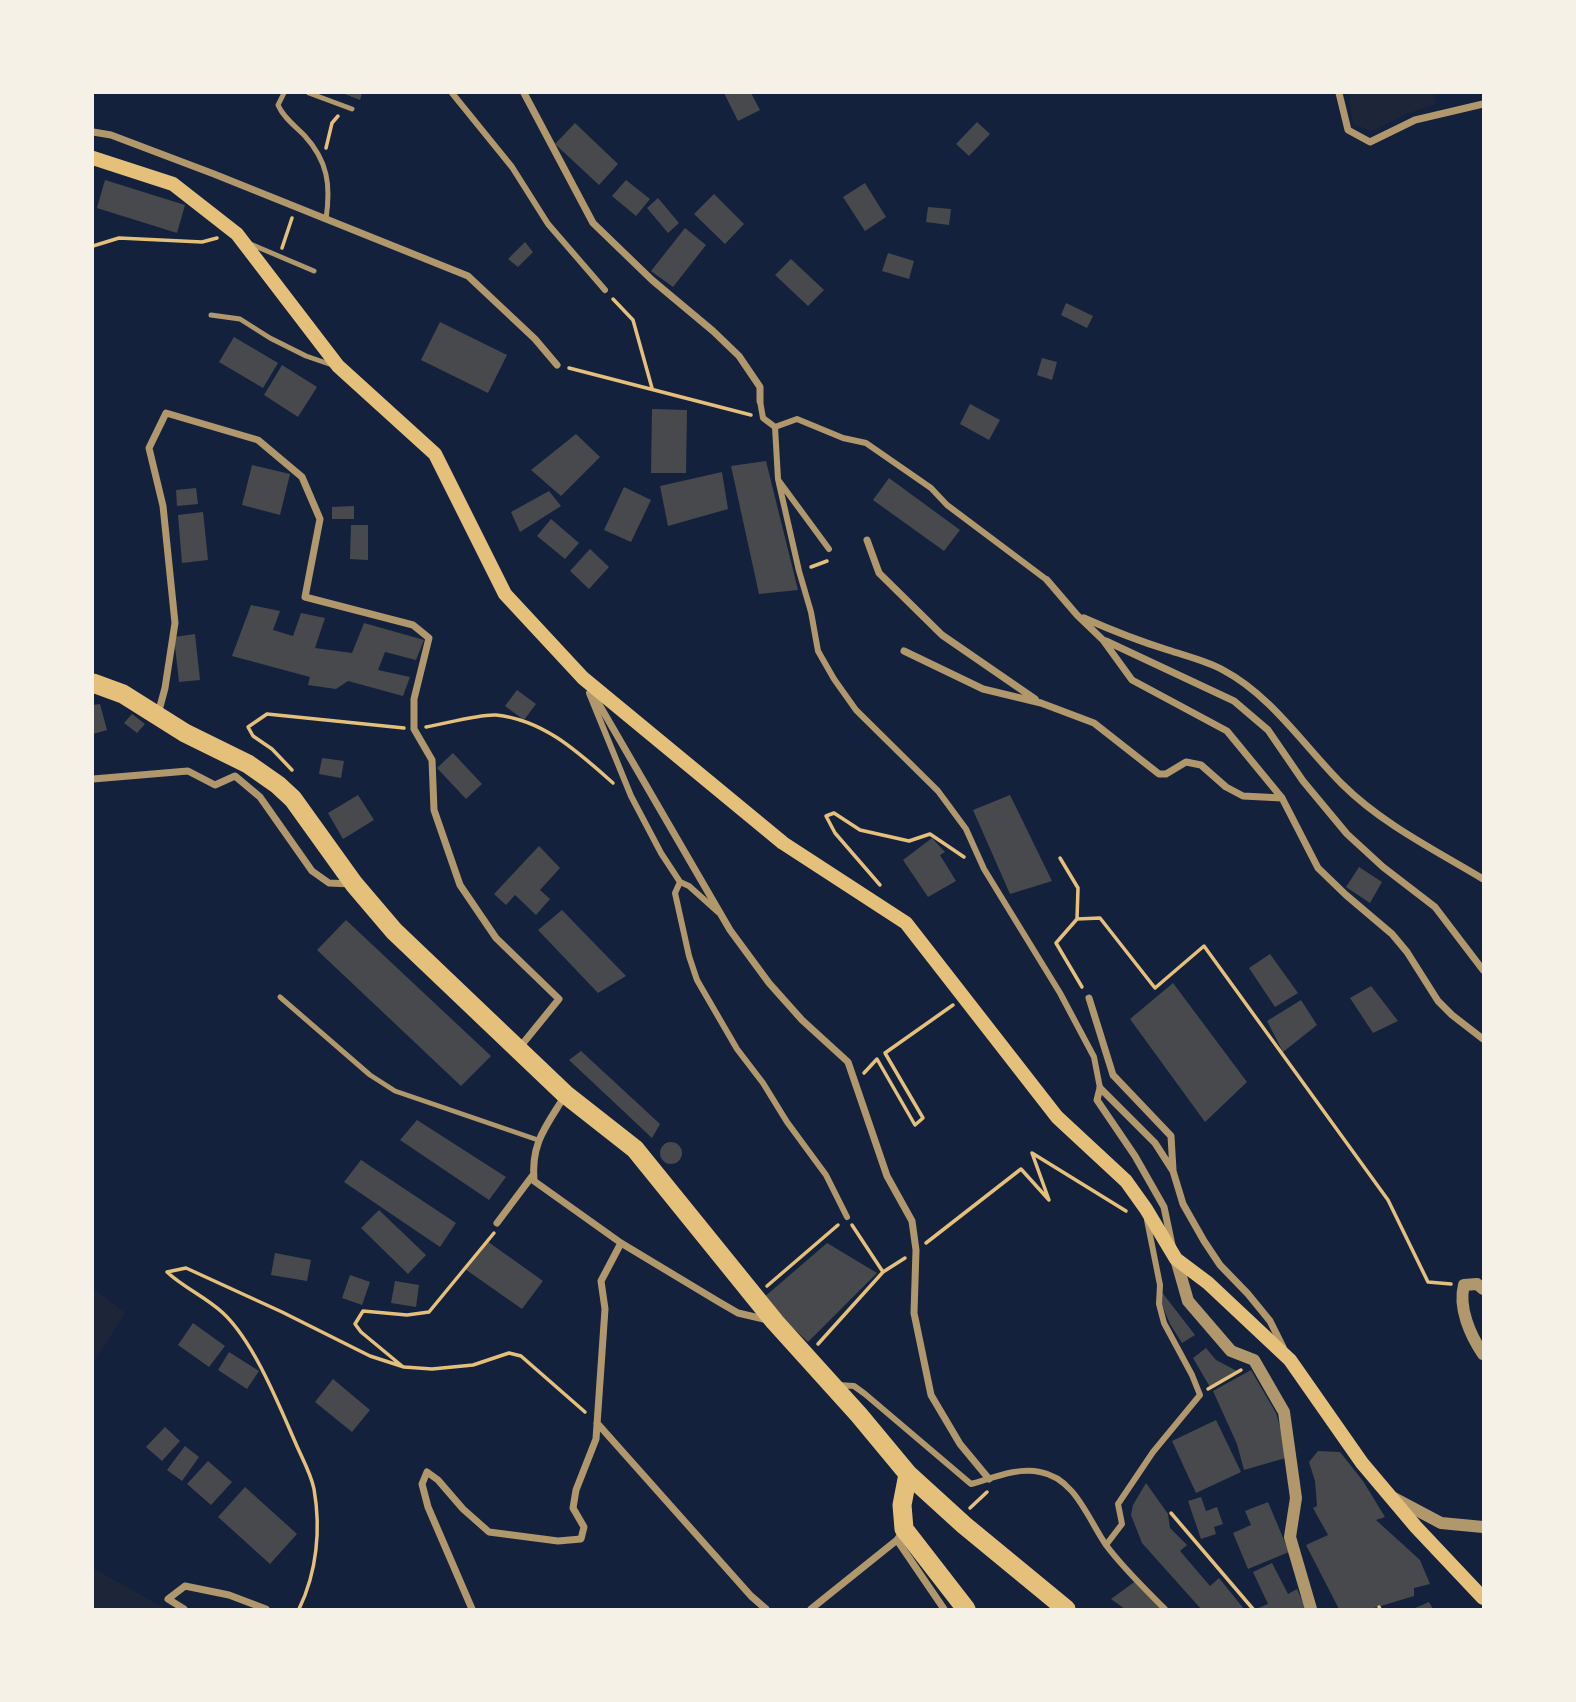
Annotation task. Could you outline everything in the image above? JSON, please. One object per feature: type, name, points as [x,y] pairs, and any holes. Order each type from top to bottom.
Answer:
[{"type":"highway","points":[[93,683],[123,694],[185,733],[248,764],[278,785],[306,814],[354,884],[407,945],[565,1094],[635,1149],[775,1322],[906,1472],[957,1519],[1066,1609]]},
{"type":"highway","points":[[906,1472],[901,1535],[966,1609]]},
{"type":"main road","points":[[93,158],[173,184],[239,237],[338,366],[435,454],[505,594],[583,678],[783,843],[906,923],[1057,1117],[1126,1181],[1143,1204],[1175,1259],[1208,1283],[1290,1360],[1362,1463],[1416,1527],[1483,1598]]},
{"type":"street","points":[[452,93],[512,167],[548,224],[605,290]]},
{"type":"street","points":[[524,93],[593,223],[652,280],[739,356],[760,387],[763,418],[775,427],[778,480],[818,651],[856,710],[938,791],[967,829],[984,869],[1060,993],[1094,1057],[1100,1088],[1097,1100],[1135,1156],[1164,1207],[1175,1259],[1188,1301],[1231,1351],[1254,1360],[1284,1412],[1296,1498],[1290,1537],[1311,1609]]},
{"type":"street","points":[[1339,93],[1348,130],[1370,142],[1415,120],[1483,104]]},
{"type":"street","points":[[93,132],[111,135],[296,206],[468,276],[535,339],[557,365]]},
{"type":"street","points":[[158,715],[175,623],[163,506],[149,448],[166,413],[258,440],[302,477],[320,519],[305,597],[413,625],[429,638],[414,699],[414,729],[432,760],[434,810],[460,886],[496,938],[559,999],[517,1049]]},
{"type":"street","points":[[775,427],[797,419],[843,438],[866,443],[931,488],[947,505],[1047,580],[1103,640],[1132,680],[1227,731],[1282,798],[1318,868],[1392,934],[1407,952],[1438,1001],[1483,1039]]},
{"type":"street","points":[[778,480],[829,549]]},
{"type":"street","points":[[867,540],[879,573],[942,635],[1041,703]]},
{"type":"street","points":[[1077,615],[1124,636],[1223,669],[1244,683],[1274,710],[1342,784],[1367,806],[1393,825],[1483,879]]},
{"type":"street","points":[[1103,640],[1234,701],[1268,730],[1303,780],[1347,834],[1383,867],[1435,907],[1483,970]]},
{"type":"street","points":[[904,651],[983,689],[1041,703],[1094,723],[1159,774],[1166,774],[1186,762],[1201,765],[1226,787],[1244,796],[1282,798]]},
{"type":"street","points":[[583,678],[631,796],[661,853],[680,881],[719,913]]},
{"type":"street","points":[[583,678],[719,913],[769,983],[802,1020],[848,1062],[887,1176],[912,1221],[916,1250],[914,1313],[931,1395],[960,1444],[989,1479]]},
{"type":"street","points":[[93,779],[188,771],[215,785],[235,776],[260,797],[312,871],[329,883],[354,884]]},
{"type":"street","points":[[680,881],[675,893],[697,980],[737,1049],[826,1175],[847,1217]]},
{"type":"street","points":[[1089,998],[1113,1075],[1171,1136],[1173,1171],[1183,1204],[1220,1265],[1270,1321],[1290,1360]]},
{"type":"street","points":[[1100,1088],[1155,1143],[1173,1171]]},
{"type":"street","points":[[565,1094],[538,1140],[532,1164],[534,1181],[621,1243],[738,1313],[775,1322]]},
{"type":"street","points":[[497,1223],[534,1175]]},
{"type":"street","points":[[1107,1545],[1122,1524],[1118,1504],[1153,1452],[1200,1395],[1164,1323],[1159,1304],[1160,1285],[1143,1204]]},
{"type":"street","points":[[472,1609],[428,1507],[422,1484],[427,1472],[489,1532],[558,1541],[581,1539],[584,1527],[573,1508],[576,1490],[596,1439],[605,1309],[601,1281],[621,1243]]},
{"type":"street","points":[[1483,1289],[1477,1284],[1464,1284],[1461,1298],[1473,1339],[1483,1353]]},
{"type":"street","points":[[831,1385],[854,1386],[971,1484],[1020,1470],[1041,1472],[1061,1479],[1077,1498],[1107,1545],[1165,1609]]},
{"type":"street","points":[[597,1422],[751,1596],[766,1609]]},
{"type":"street","points":[[1389,1495],[1441,1523],[1483,1527]]},
{"type":"street","points":[[811,1609],[901,1535],[943,1609]]},
{"type":"street","points":[[184,1609],[168,1599],[185,1586],[229,1595],[266,1609]]},
{"type":"lane","points":[[284,93],[278,105],[281,112],[309,141],[323,163],[330,191],[326,219]]},
{"type":"lane","points":[[309,93],[352,109]]},
{"type":"lane","points":[[239,237],[314,271]]},
{"type":"lane","points":[[211,315],[240,319],[306,356],[338,366]]},
{"type":"lane","points":[[280,997],[370,1075],[395,1091],[538,1140]]},
{"type":"path","points":[[323,163],[332,124],[345,106]]},
{"type":"path","points":[[280,256],[296,206]]},
{"type":"path","points":[[93,246],[119,237],[202,242],[239,237]]},
{"type":"path","points":[[605,290],[633,320],[652,388]]},
{"type":"path","points":[[557,365],[763,418]]},
{"type":"path","points":[[799,571],[832,559]]},
{"type":"path","points":[[882,887],[835,833],[826,816],[834,813],[860,830],[909,841],[930,834],[984,869]]},
{"type":"path","points":[[1060,858],[1078,888],[1077,919],[1056,943],[1089,998]]},
{"type":"path","points":[[1077,919],[1100,918],[1154,988],[1204,946],[1388,1200],[1428,1282],[1464,1284]]},
{"type":"path","points":[[855,1082],[877,1059],[915,1125],[923,1118],[885,1053],[964,998]]},
{"type":"path","points":[[805,1355],[820,1343],[883,1272],[916,1250],[1021,1169],[1049,1200],[1032,1153],[1148,1225]]},
{"type":"path","points":[[755,1297],[847,1217],[883,1272]]},
{"type":"path","points":[[404,1367],[355,1324],[363,1311],[407,1315],[429,1312],[487,1242],[497,1223]]},
{"type":"path","points":[[299,1609],[308,1590],[318,1544],[314,1487],[277,1399],[250,1349],[223,1313],[180,1285],[167,1272],[186,1268],[370,1356],[404,1367],[432,1369],[473,1364],[509,1353],[521,1356],[597,1422]]},
{"type":"path","points":[[1200,1395],[1254,1360]]},
{"type":"path","points":[[957,1519],[987,1493],[989,1479]]},
{"type":"path","points":[[1171,1513],[1253,1609]]},
{"type":"shaded area","points":[[1349,93],[1433,93],[1436,104],[1406,114],[1372,131],[1353,124]]},
{"type":"shaded area","points":[[93,1288],[125,1313],[93,1363]]},
{"type":"shaded area","points":[[93,1568],[162,1607],[165,1609],[93,1609]]},
{"type":"building","points":[[342,93],[362,93],[360,100]]},
{"type":"building","points":[[724,93],[751,93],[760,110],[738,121]]},
{"type":"building","points":[[977,122],[990,134],[969,156],[956,144]]},
{"type":"building","points":[[575,123],[618,164],[599,185],[555,144]]},
{"type":"building","points":[[105,180],[185,205],[177,233],[97,208]]},
{"type":"building","points":[[626,180],[650,199],[636,216],[612,196]]},
{"type":"building","points":[[865,183],[886,217],[865,231],[843,197]]},
{"type":"building","points":[[714,194],[744,224],[725,244],[694,214]]},
{"type":"building","points":[[658,198],[679,223],[668,233],[647,208]]},
{"type":"building","points":[[928,207],[951,209],[949,225],[926,222]]},
{"type":"building","points":[[685,228],[706,245],[673,287],[651,271]]},
{"type":"building","points":[[525,242],[533,252],[518,267],[508,259]]},
{"type":"building","points":[[888,253],[914,261],[909,279],[882,271]]},
{"type":"building","points":[[791,259],[824,290],[808,306],[775,275]]},
{"type":"building","points":[[1066,303],[1093,316],[1087,328],[1061,315]]},
{"type":"building","points":[[440,322],[507,355],[488,393],[421,360]]},
{"type":"building","points":[[234,337],[278,363],[263,388],[219,362]]},
{"type":"building","points":[[1042,358],[1057,362],[1052,380],[1037,375]]},
{"type":"building","points":[[282,365],[317,387],[298,417],[264,395]]},
{"type":"building","points":[[970,404],[1000,420],[989,440],[960,424]]},
{"type":"building","points":[[652,409],[687,410],[686,473],[651,473]]},
{"type":"building","points":[[576,434],[600,457],[561,496],[531,470]]},
{"type":"building","points":[[766,461],[798,590],[759,594],[731,466]]},
{"type":"building","points":[[252,465],[290,474],[280,515],[242,505]]},
{"type":"building","points":[[722,472],[728,509],[668,526],[660,486]]},
{"type":"building","points":[[889,478],[960,530],[944,551],[873,500]]},
{"type":"building","points":[[624,487],[651,500],[631,542],[604,530]]},
{"type":"building","points":[[196,488],[198,504],[177,506],[176,490]]},
{"type":"building","points":[[549,491],[561,506],[520,532],[511,512]]},
{"type":"building","points":[[354,506],[354,519],[332,519],[332,507]]},
{"type":"building","points":[[203,512],[208,560],[182,563],[178,515]]},
{"type":"building","points":[[551,519],[579,543],[565,559],[537,536]]},
{"type":"building","points":[[351,525],[368,525],[368,560],[350,559]]},
{"type":"building","points":[[590,549],[609,567],[589,589],[570,571]]},
{"type":"building","points":[[251,605],[280,611],[273,630],[293,636],[301,613],[325,618],[315,648],[352,653],[364,623],[424,640],[416,660],[385,652],[378,670],[410,677],[403,696],[348,681],[336,689],[308,685],[310,677],[232,656]]},
{"type":"building","points":[[195,634],[200,680],[179,682],[174,637]]},
{"type":"building","points":[[517,690],[536,704],[524,720],[505,706]]},
{"type":"building","points":[[100,704],[107,730],[93,734],[93,705]]},
{"type":"building","points":[[132,714],[145,724],[137,733],[124,723]]},
{"type":"building","points":[[453,753],[482,784],[466,799],[437,768]]},
{"type":"building","points":[[322,758],[344,761],[341,778],[319,774]]},
{"type":"building","points":[[358,795],[374,820],[343,839],[328,813]]},
{"type":"building","points":[[1010,795],[1052,881],[1010,894],[973,810]]},
{"type":"building","points":[[932,838],[945,852],[940,855],[956,881],[928,897],[903,860]]},
{"type":"building","points":[[539,846],[560,868],[540,890],[550,899],[536,915],[515,895],[506,905],[494,894]]},
{"type":"building","points":[[1359,867],[1382,882],[1370,903],[1346,887]]},
{"type":"building","points":[[562,910],[626,976],[598,993],[538,930]]},
{"type":"building","points":[[346,920],[491,1056],[461,1086],[317,950]]},
{"type":"building","points":[[1270,954],[1298,993],[1275,1007],[1249,968]]},
{"type":"building","points":[[1173,983],[1247,1082],[1205,1122],[1130,1019]]},
{"type":"building","points":[[1371,986],[1398,1021],[1373,1033],[1350,998]]},
{"type":"building","points":[[1301,1000],[1317,1025],[1283,1052],[1267,1021]]},
{"type":"building","points":[[581,1051],[660,1124],[652,1138],[569,1060]]},
{"type":"building","points":[[417,1120],[506,1177],[489,1200],[400,1140]]},
{"type":"building","points":[[671,1142],[681,1149],[682,1153],[675,1163],[671,1164],[661,1157],[660,1153],[667,1143]]},
{"type":"building","points":[[361,1160],[456,1223],[440,1247],[344,1182]]},
{"type":"building","points":[[379,1210],[426,1255],[408,1274],[361,1228]]},
{"type":"building","points":[[487,1241],[543,1281],[522,1309],[465,1269]]},
{"type":"building","points":[[827,1243],[877,1273],[808,1342],[762,1299]]},
{"type":"building","points":[[275,1253],[311,1260],[307,1281],[271,1275]]},
{"type":"building","points":[[350,1275],[370,1282],[362,1305],[342,1298]]},
{"type":"building","points":[[395,1281],[419,1285],[416,1307],[391,1303]]},
{"type":"building","points":[[1161,1291],[1195,1335],[1182,1343],[1159,1298]]},
{"type":"building","points":[[193,1323],[225,1346],[209,1367],[178,1345]]},
{"type":"building","points":[[1206,1348],[1216,1360],[1237,1371],[1210,1387],[1193,1358]]},
{"type":"building","points":[[229,1352],[259,1371],[247,1389],[218,1370]]},
{"type":"building","points":[[1251,1370],[1276,1413],[1289,1457],[1244,1470],[1237,1444],[1213,1391]]},
{"type":"building","points":[[333,1379],[370,1410],[352,1432],[315,1402]]},
{"type":"building","points":[[1216,1420],[1241,1472],[1196,1493],[1172,1441]]},
{"type":"building","points":[[165,1427],[180,1441],[162,1461],[146,1447]]},
{"type":"building","points":[[185,1446],[199,1457],[182,1481],[167,1470]]},
{"type":"building","points":[[1318,1451],[1340,1452],[1363,1481],[1385,1517],[1376,1520],[1420,1560],[1430,1584],[1414,1588],[1414,1596],[1371,1609],[1339,1609],[1306,1545],[1328,1535],[1313,1508],[1317,1506],[1315,1481],[1309,1462]]},
{"type":"building","points":[[208,1461],[232,1482],[211,1505],[187,1484]]},
{"type":"building","points":[[1146,1483],[1168,1514],[1170,1528],[1187,1545],[1180,1551],[1210,1586],[1219,1578],[1244,1609],[1201,1609],[1142,1543],[1131,1515],[1133,1505]]},
{"type":"building","points":[[245,1487],[297,1534],[270,1564],[218,1517]]},
{"type":"building","points":[[1201,1497],[1206,1511],[1217,1507],[1223,1524],[1214,1527],[1216,1534],[1201,1539],[1188,1501]]},
{"type":"building","points":[[1268,1502],[1289,1552],[1248,1569],[1233,1533],[1251,1525],[1245,1511]]},
{"type":"building","points":[[1272,1563],[1288,1594],[1297,1589],[1306,1609],[1256,1609],[1268,1604],[1253,1572]]},
{"type":"building","points":[[1137,1580],[1165,1609],[1125,1609],[1111,1599]]},
{"type":"building","points":[[1429,1602],[1433,1609],[1413,1609]]}]
